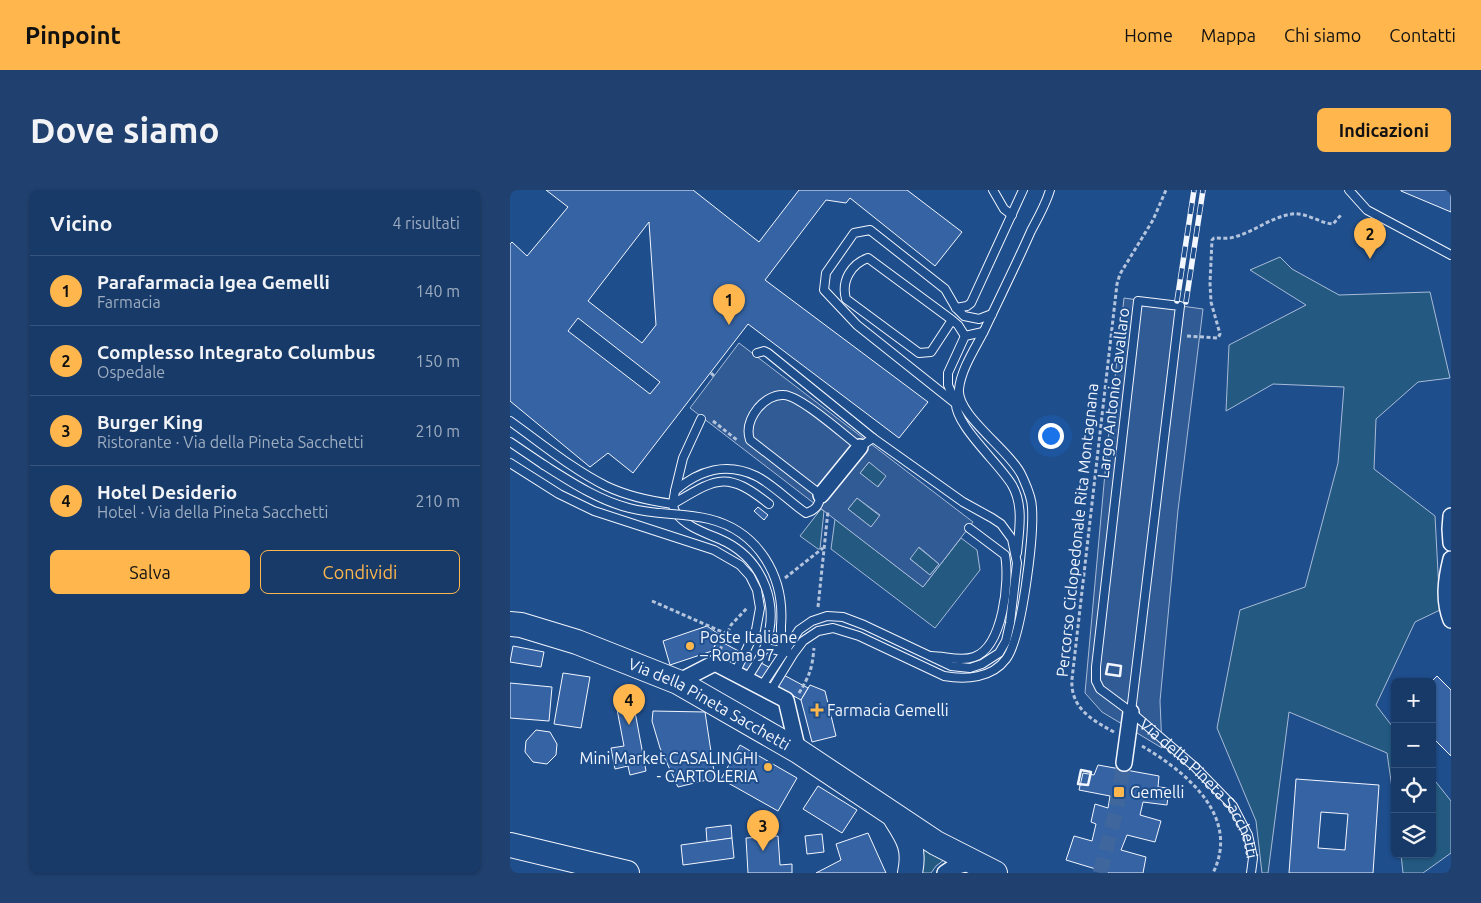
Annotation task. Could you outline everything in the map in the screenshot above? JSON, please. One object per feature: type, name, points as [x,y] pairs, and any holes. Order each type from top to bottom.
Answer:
[{"type":"main road","name":"Via della Pineta Sacchetti","points":[[510,624],[520,625],[577,642],[678,682],[798,750],[893,816],[936,843],[995,873]]},
{"type":"main road","name":"Via della Pineta Sacchetti","points":[[893,816],[907,836],[910,844],[912,861],[910,873]]},
{"type":"main road","points":[[510,845],[618,872]]},
{"type":"street","points":[[821,495],[860,447]]},
{"type":"street","points":[[1451,516],[1451,543]]},
{"type":"street","points":[[1451,558],[1446,591],[1451,620]]},
{"type":"street","points":[[678,682],[715,663],[786,700],[798,750]]},
{"type":"street","points":[[1124,763],[1131,712]]},
{"type":"street","points":[[945,873],[954,867],[973,862]]},
{"type":"lane","points":[[993,190],[1004,209],[1012,215]]},
{"type":"lane","points":[[956,308],[967,306],[971,303],[1024,190]]},
{"type":"lane","points":[[955,403],[966,366],[1050,190]]},
{"type":"lane","points":[[1349,190],[1366,210],[1451,255]]},
{"type":"lane","points":[[955,403],[857,325],[824,290],[826,273],[854,233],[870,230],[945,290],[956,308],[964,316],[979,319],[992,314]]},
{"type":"lane","points":[[952,320],[931,352],[919,353],[846,299],[843,288],[847,277],[860,261],[868,258],[952,320],[958,325],[965,336]]},
{"type":"lane","name":"Largo Antonio Cavallaro","points":[[1138,301],[1180,306],[1131,712],[1100,689],[1095,674],[1138,301]]},
{"type":"lane","points":[[965,336],[983,332]]},
{"type":"lane","points":[[765,689],[784,652],[799,630],[817,618],[843,617],[951,666],[970,668],[982,664],[999,653],[1006,641],[1010,623],[1020,512],[1012,485],[958,417],[948,385],[948,373],[965,336]]},
{"type":"lane","points":[[757,354],[764,352],[768,354],[873,438],[963,502],[982,511],[1001,524],[1012,539],[1016,562]]},
{"type":"lane","points":[[765,689],[803,641],[813,633],[833,628],[859,636],[944,676],[960,679],[980,676],[995,670],[1006,659],[1021,612],[1029,563],[1032,507],[1020,472],[962,405],[958,390]]},
{"type":"lane","points":[[675,491],[694,478],[719,469],[738,469],[758,477],[806,513],[815,510],[820,503],[821,495],[750,440],[749,424],[758,408],[774,396],[784,394],[803,403],[860,447],[873,438]]},
{"type":"lane","points":[[701,419],[683,458],[673,504],[676,513],[706,534],[725,542],[744,554],[759,571],[771,602],[770,622],[765,648],[740,676]]},
{"type":"lane","points":[[510,422],[606,486],[635,496],[673,504],[704,486],[717,481],[737,483],[769,504]]},
{"type":"lane","points":[[510,442],[584,490],[614,503],[645,512],[707,519],[730,526],[740,532],[758,547],[776,578],[782,603],[781,643],[784,652]]},
{"type":"lane","points":[[510,463],[559,494],[594,511],[714,550],[740,565],[750,576],[757,590],[760,608],[756,630],[740,676]]},
{"type":"lane","points":[[929,656],[967,659],[976,657],[986,651],[994,638],[999,624],[1006,582],[1007,566],[1005,555],[969,528]]},
{"type":"lane","points":[[765,648],[794,653]]},
{"type":"lane","name":"Via della Pineta Sacchetti","points":[[1131,712],[1201,772],[1233,806],[1248,835],[1253,858],[1251,873]]},
{"type":"path","name":"Percorso Ciclopedonale Rita Montagnana","points":[[1166,190],[1153,220],[1120,274],[1116,284],[1072,684],[1074,697],[1082,711],[1094,721],[1166,761],[1186,778],[1209,804],[1218,822],[1222,839],[1220,855],[1213,873]]},
{"type":"path","points":[[1176,335],[1218,338],[1220,334],[1211,302],[1212,240],[1214,238],[1234,237],[1293,214],[1333,224],[1341,215]]},
{"type":"path","points":[[818,608],[828,514]]},
{"type":"path","points":[[783,580],[824,548]]},
{"type":"path","points":[[652,601],[727,634]]},
{"type":"path","points":[[715,663],[736,618],[748,607]]},
{"type":"path","points":[[796,699],[810,676],[815,644]]},
{"type":"shaded area","points":[[1280,257],[1292,269],[1339,295],[1430,292],[1450,378],[1418,382],[1376,419],[1374,469],[1435,516],[1440,610],[1415,622],[1376,705],[1391,725],[1391,781],[1387,753],[1289,712],[1268,873],[1262,873],[1256,821],[1217,728],[1240,610],[1305,587],[1338,463],[1344,387],[1273,384],[1226,411],[1229,345],[1306,305],[1250,270]]},
{"type":"shaded area","points":[[1124,298],[1203,309],[1178,510],[1160,701],[1162,748],[1102,712],[1085,693],[1108,440]]},
{"type":"shaded area","points":[[739,343],[973,522],[923,587],[690,408]],"holes":[[[869,462],[886,476],[878,487],[860,473]],[[857,498],[880,515],[871,527],[848,509]],[[919,547],[939,564],[930,575],[910,559]]]},
{"type":"shaded area","points":[[869,462],[887,476],[877,487],[860,473]]},
{"type":"shaded area","points":[[857,498],[880,516],[871,527],[848,509]]},
{"type":"shaded area","points":[[821,509],[824,511],[820,549],[818,549],[800,536]]},
{"type":"shaded area","points":[[835,519],[923,587],[961,538],[977,550],[980,570],[935,628],[831,549]]},
{"type":"shaded area","points":[[918,547],[939,564],[930,575],[909,558]]},
{"type":"shaded area","points":[[1436,782],[1451,801],[1451,853],[1423,873],[1403,873],[1401,858],[1436,858]]},
{"type":"shaded area","points":[[922,848],[944,860],[931,873],[921,873],[923,863]]},
{"type":"building","points":[[546,190],[693,190],[759,242],[799,190],[907,190],[962,232],[935,266],[850,198],[846,203],[826,200],[765,280],[928,402],[899,438],[748,324],[633,473],[608,453],[590,467],[510,401],[510,244],[512,242],[527,256],[568,207]],"holes":[[[649,222],[656,325],[642,343],[588,301]],[[578,318],[660,382],[650,394],[568,331]]]},
{"type":"building","points":[[1451,190],[1451,212],[1401,191]]},
{"type":"building","points":[[758,507],[768,515],[764,520],[754,511]]},
{"type":"building","name":"Poste Italiane – Roma 97","points":[[707,626],[720,635],[712,651],[670,665],[663,641]]},
{"type":"building","points":[[718,640],[808,688],[801,700],[712,651]]},
{"type":"building","points":[[513,646],[544,652],[541,667],[510,662]]},
{"type":"building","points":[[563,673],[590,677],[581,728],[554,724]]},
{"type":"building","points":[[1437,676],[1451,690],[1451,756],[1436,741],[1435,678]]},
{"type":"building","points":[[510,683],[552,687],[549,721],[510,718]]},
{"type":"building","name":"Farmacia Gemelli","points":[[810,685],[825,691],[836,736],[812,742],[801,700]]},
{"type":"building","points":[[633,701],[646,771],[630,775],[628,766],[615,769],[611,748],[624,746],[616,704]]},
{"type":"building","points":[[653,711],[705,712],[715,778],[678,787],[660,748],[652,721]]},
{"type":"building","points":[[536,730],[550,732],[557,744],[556,755],[547,764],[533,762],[525,752],[526,741]]},
{"type":"building","points":[[740,745],[797,778],[778,811],[721,779]]},
{"type":"building","name":"Gemelli","points":[[1098,765],[1159,776],[1158,787],[1169,788],[1167,805],[1143,802],[1140,815],[1161,821],[1155,842],[1127,835],[1121,850],[1146,857],[1143,873],[1109,873],[1066,860],[1074,836],[1092,841],[1096,824],[1091,822],[1095,804],[1108,808],[1110,796],[1079,790],[1083,773],[1094,775]]},
{"type":"building","points":[[1296,779],[1379,785],[1373,873],[1289,873]],"holes":[[[1321,812],[1348,814],[1345,850],[1318,848]]]},
{"type":"building","points":[[818,786],[857,810],[842,833],[803,809]]},
{"type":"building","points":[[731,825],[732,838],[707,842],[706,828]]},
{"type":"building","points":[[868,833],[886,873],[816,873],[841,860],[836,844]]},
{"type":"building","points":[[822,834],[824,852],[807,854],[805,836]]},
{"type":"building","points":[[778,836],[780,865],[792,864],[792,873],[748,873],[746,838]]},
{"type":"building","points":[[732,838],[734,858],[683,865],[681,845]]},
{"type":"tunnel","points":[[1100,873],[1116,811],[1124,763]]},
{"type":"railway","points":[[1177,301],[1194,190]]},
{"type":"railway","points":[[1186,302],[1203,190]]},
{"type":"wall","points":[[1108,664],[1121,666],[1120,676],[1106,674],[1108,664]]},
{"type":"wall","points":[[1081,770],[1091,772],[1088,785],[1078,784],[1081,770]]},
{"type":"place","name":"Complesso Integrato Columbus","points":[[1370,259]]},
{"type":"place","name":"Parafarmacia Igea Gemelli","points":[[729,325]]},
{"type":"place","name":"Poste Italiane – Roma 97","points":[[690,646]]},
{"type":"place","name":"Farmacia Gemelli","points":[[817,710]]},
{"type":"place","name":"Hotel Desiderio","points":[[629,725]]},
{"type":"place","name":"Mini Market CASALINGHI - CARTOLERIA","points":[[768,767]]},
{"type":"place","name":"Gemelli","points":[[1119,792]]},
{"type":"place","name":"Burger King","points":[[763,851]]}]
